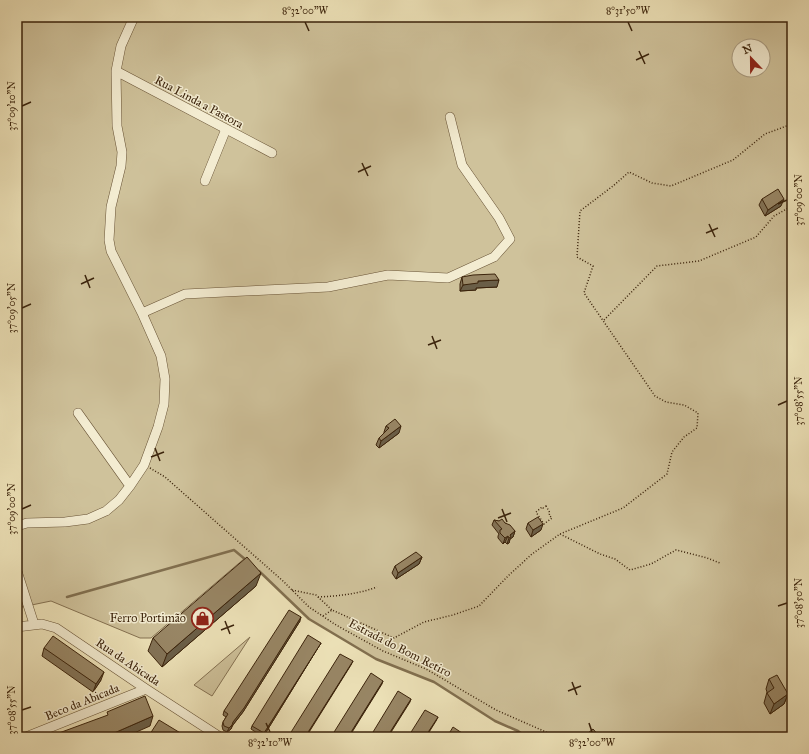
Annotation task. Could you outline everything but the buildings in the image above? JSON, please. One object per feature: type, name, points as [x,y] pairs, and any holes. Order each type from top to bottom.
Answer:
[{"type":"street","points":[[17,526],[27,523],[65,522],[88,519],[106,511],[119,500],[144,464],[158,427],[164,404],[165,379],[161,356],[142,313],[111,251],[109,240],[111,207],[121,166],[122,152],[117,126],[116,71],[121,46],[134,17]]},
{"type":"street","name":"Rua Linda a Pastora","points":[[116,71],[272,153]]},
{"type":"street","points":[[142,313],[185,294],[328,287],[388,275],[448,278],[494,257],[510,239],[499,218],[462,165],[450,117]]},
{"type":"street","points":[[205,181],[226,129]]},
{"type":"street","points":[[78,414],[130,486]]},
{"type":"street","points":[[17,571],[34,624]]},
{"type":"street","name":"Rua da Abicada","points":[[17,627],[42,624],[56,628],[220,737]]},
{"type":"street","name":"Beco da Abicada","points":[[26,737],[146,689]]},
{"type":"path","points":[[291,589],[316,595],[332,610],[394,638],[424,622],[453,615],[479,606],[532,554],[560,534],[623,508],[667,474],[672,452],[684,437],[697,428],[698,412],[684,405],[666,402],[656,396],[584,293],[593,266],[577,257],[580,211],[629,172],[652,183],[671,186],[733,160],[764,134],[792,124]]},
{"type":"path","points":[[603,321],[657,266],[699,261],[756,237],[774,216],[792,206]]},
{"type":"path","name":"Estrada do Bom Retiro","points":[[144,464],[164,476],[291,589],[309,607],[336,625],[383,651],[426,669],[496,710],[546,732],[549,737]]},
{"type":"path","points":[[546,506],[550,513],[549,515],[552,518],[545,523],[544,524],[540,520],[536,512],[542,507],[543,508],[546,506]]},
{"type":"path","points":[[560,534],[600,554],[615,559],[630,570],[651,564],[676,550],[720,563]]},
{"type":"path","points":[[318,597],[361,593],[377,587]]},
{"type":"path","points":[[323,616],[332,610]]},
{"type":"shaded area","points":[[17,17],[792,17],[792,737],[526,737],[518,731],[495,721],[434,682],[376,659],[309,619],[245,558],[151,638],[140,638],[51,601],[17,608]]},
{"type":"shaded area","points":[[250,637],[212,696],[194,685]]},
{"type":"waterway","points":[[67,597],[234,550],[246,560]]},
{"type":"waterway","points":[[259,571],[309,619],[376,659],[434,682],[495,721],[518,731],[526,737]]},
{"type":"place","name":"Ferro Portimão","points":[[202,618]]}]
